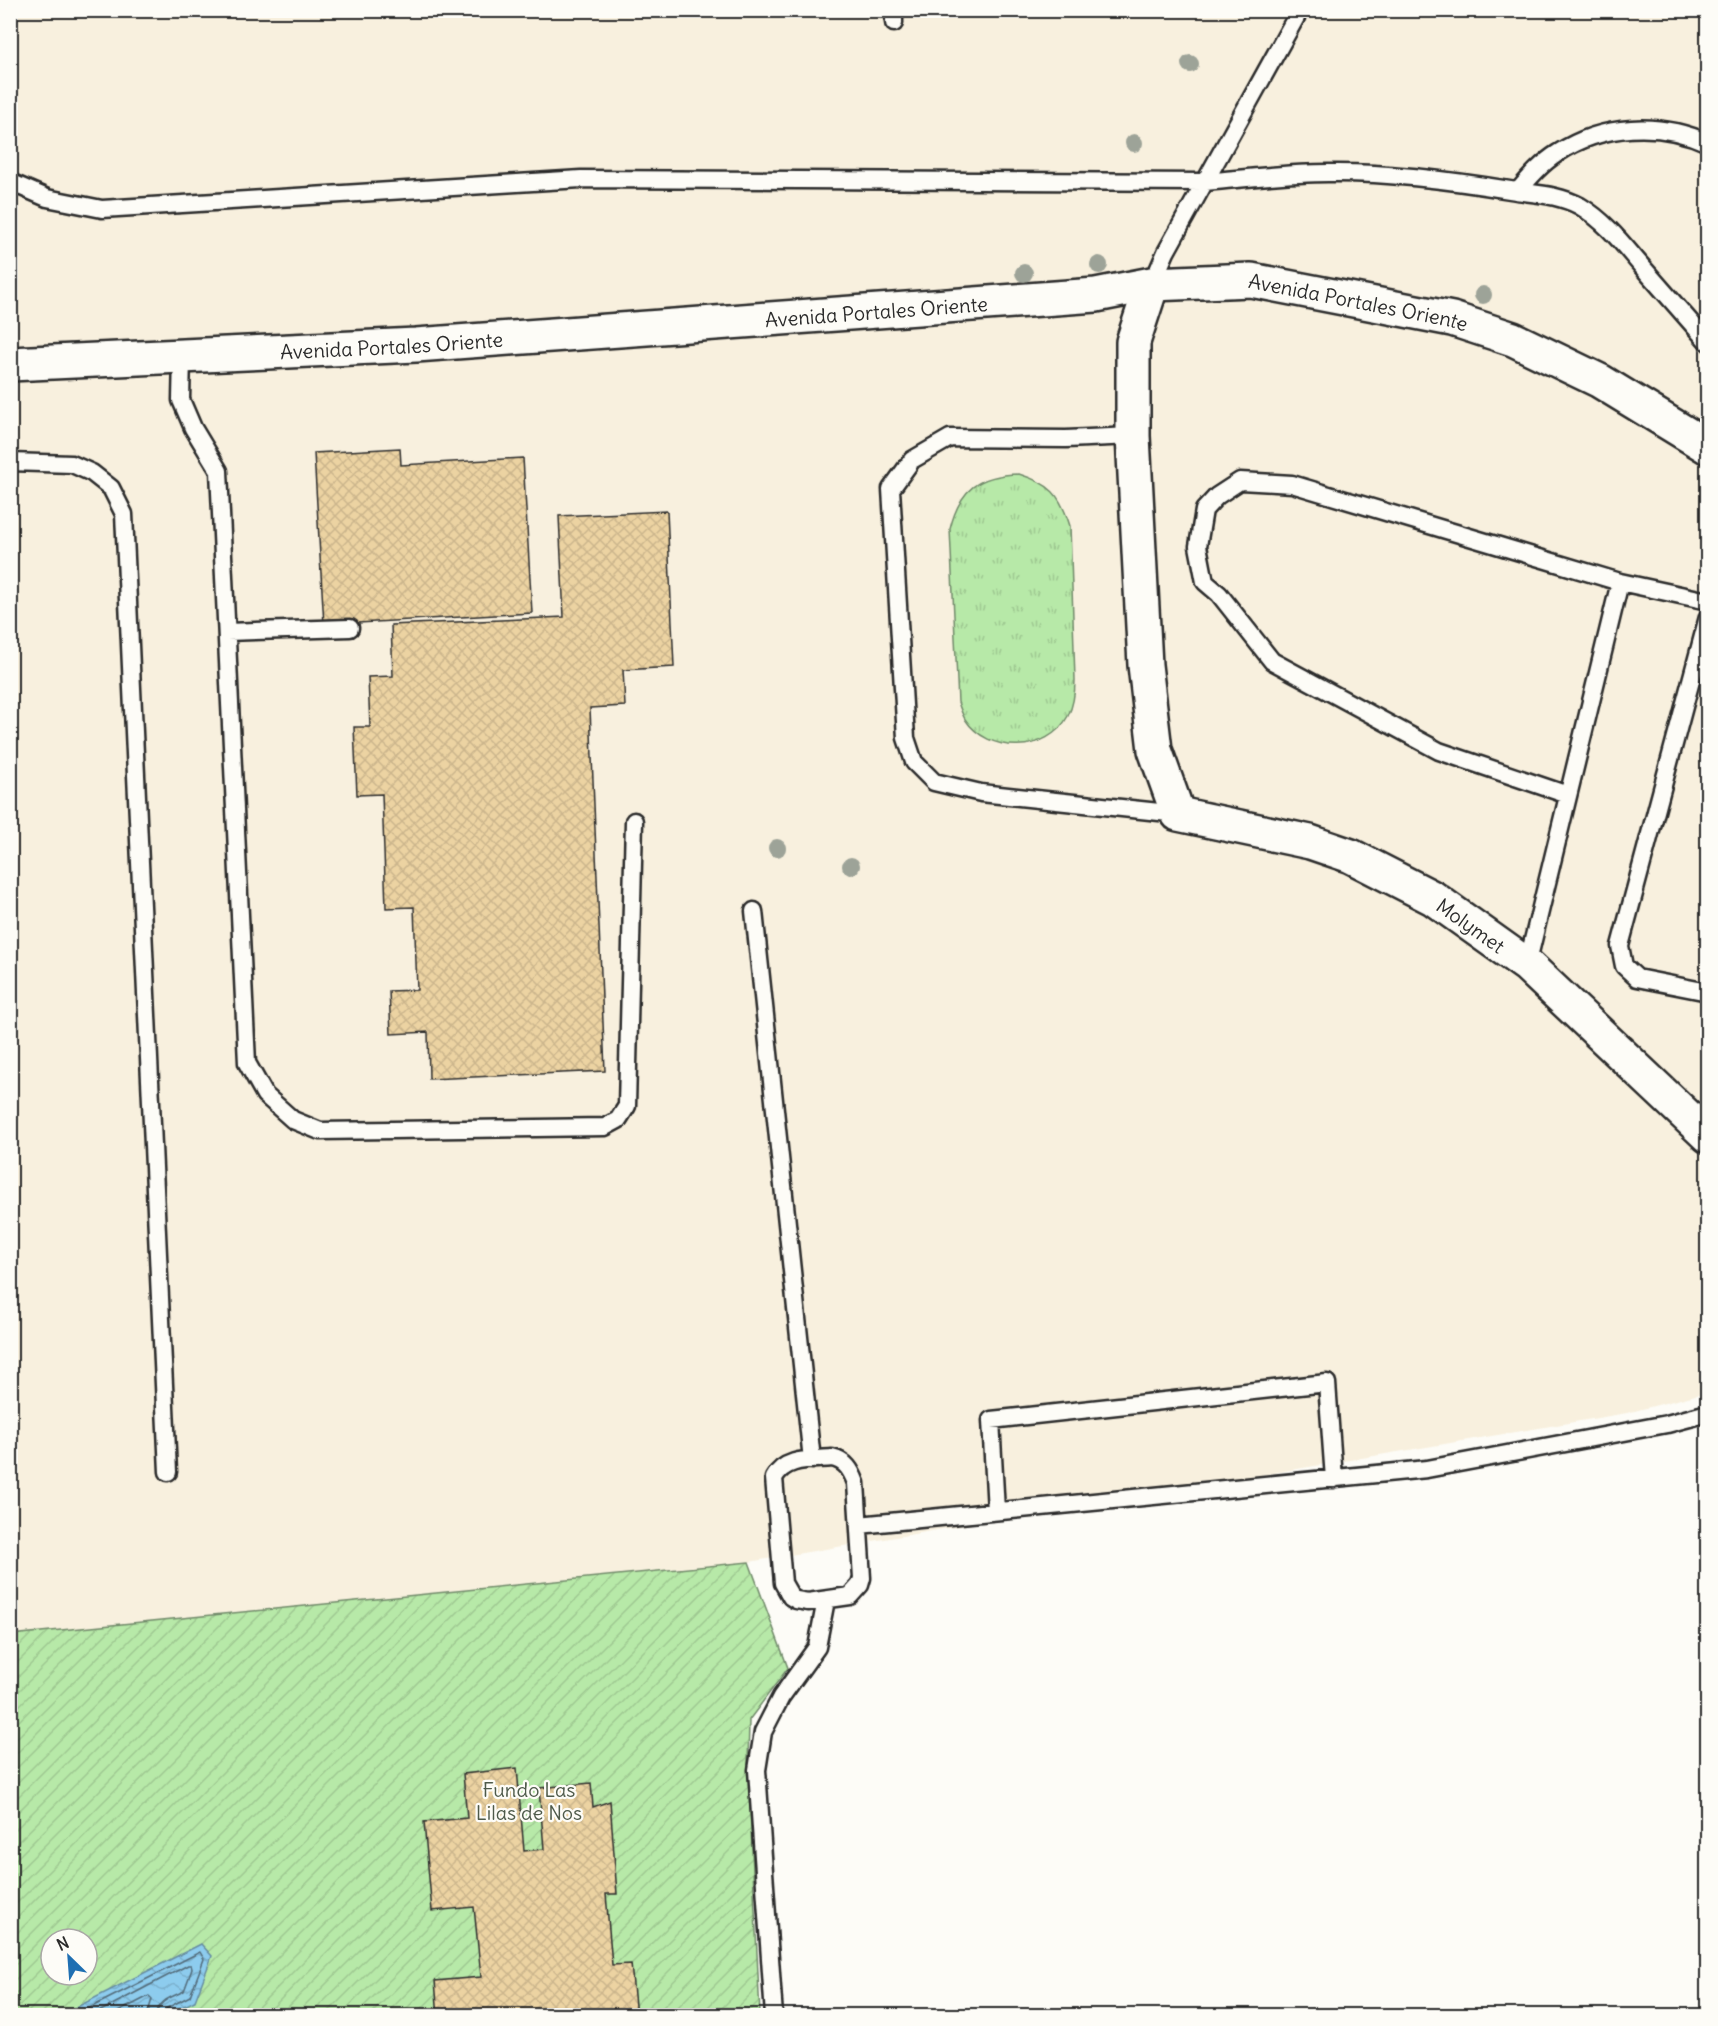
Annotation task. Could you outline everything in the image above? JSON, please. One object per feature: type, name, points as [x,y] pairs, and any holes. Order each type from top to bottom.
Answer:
[{"type":"street","name":"Avenida Portales Oriente","points":[[10,364],[416,345],[1096,295],[1152,284],[1251,280],[1452,319],[1513,339],[1600,381],[1707,447]]},
{"type":"street","points":[[1152,284],[1133,342],[1134,436],[1147,687],[1155,750],[1178,814]]},
{"type":"street","name":"Molymet","points":[[1178,814],[1310,842],[1351,856],[1433,898],[1527,965],[1707,1136]]},
{"type":"lane","points":[[1152,284],[1166,252],[1300,10]]},
{"type":"lane","points":[[1518,191],[1536,170],[1558,153],[1583,140],[1609,132],[1637,128],[1665,130],[1692,136],[1707,144]]},
{"type":"lane","points":[[10,182],[47,198],[102,209],[581,179],[1206,182],[1318,173],[1380,174],[1455,181],[1539,193],[1580,206],[1601,221],[1707,342]]},
{"type":"lane","points":[[182,356],[181,400],[193,428],[219,471],[247,1064],[265,1095],[293,1120],[320,1131],[605,1127],[618,1120],[627,1106],[634,821]]},
{"type":"lane","points":[[1134,436],[1066,439],[950,438],[912,460],[891,489],[906,738],[914,762],[934,782],[981,793],[1178,814]]},
{"type":"lane","points":[[10,462],[72,464],[92,473],[111,488],[124,514],[168,1472]]},
{"type":"lane","points":[[1568,795],[1439,751],[1272,661],[1219,594],[1205,582],[1198,546],[1204,510],[1217,496],[1240,481],[1292,484],[1620,582],[1707,601]]},
{"type":"lane","points":[[1527,965],[1620,582]]},
{"type":"lane","points":[[1707,617],[1620,946],[1624,966],[1637,978],[1707,992]]},
{"type":"lane","points":[[227,632],[350,628]]},
{"type":"lane","points":[[754,911],[812,1460]]},
{"type":"lane","points":[[996,1511],[991,1420],[1327,1383],[1335,1479]]},
{"type":"lane","points":[[859,1525],[1427,1468],[1667,1424],[1707,1413]]},
{"type":"lane","points":[[841,1460],[850,1469],[856,1483],[859,1525],[862,1570],[860,1585],[850,1596],[802,1602],[791,1597],[785,1588],[782,1567],[774,1478],[780,1469],[801,1461],[841,1460]]},
{"type":"lane","points":[[774,2016],[757,1770],[763,1732],[781,1697],[817,1647],[826,1600]]},
{"type":"shaded area","points":[[11,11],[1707,11],[1707,1392],[1627,1413],[749,1562],[11,1635]]},
{"type":"green space","points":[[1019,474],[1047,486],[1053,492],[1070,526],[1075,680],[1072,707],[1059,729],[1047,738],[1018,745],[1002,744],[975,731],[965,719],[958,702],[950,529],[959,504],[973,487],[992,477]]},
{"type":"green space","name":"Fundo Las Lilas de Nos","points":[[749,1562],[788,1668],[749,1720],[748,1767],[760,2015],[11,2016],[11,1635]]},
{"type":"water","points":[[201,1944],[212,1956],[195,2001],[165,2015],[66,2015],[67,2012]]},
{"type":"building","points":[[400,448],[401,465],[523,458],[532,613],[324,625],[314,453]]},
{"type":"building","points":[[667,511],[674,667],[623,670],[625,706],[590,708],[605,1071],[429,1079],[428,1032],[391,1034],[389,991],[417,990],[414,907],[386,908],[382,794],[357,795],[354,727],[370,727],[368,677],[393,676],[391,625],[564,617],[559,516]]},
{"type":"building","points":[[517,1768],[524,1851],[544,1849],[539,1788],[591,1783],[593,1807],[610,1801],[617,1894],[606,1894],[612,1965],[631,1964],[636,2016],[438,2016],[435,1981],[481,1977],[474,1907],[432,1911],[424,1822],[467,1818],[463,1774]]}]
